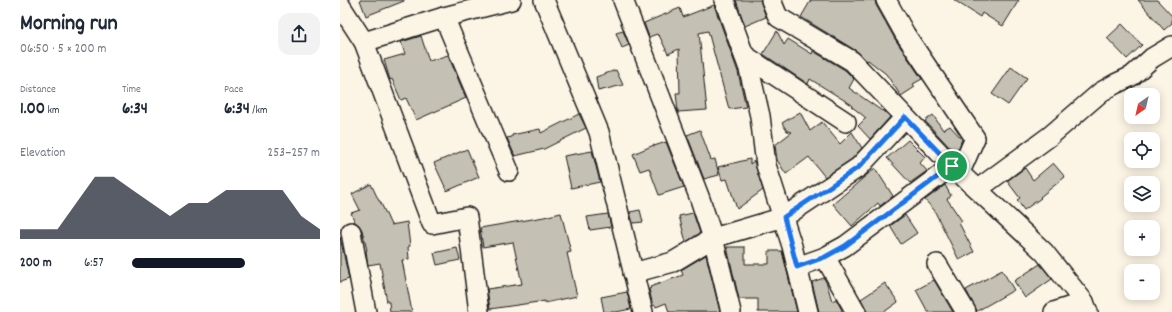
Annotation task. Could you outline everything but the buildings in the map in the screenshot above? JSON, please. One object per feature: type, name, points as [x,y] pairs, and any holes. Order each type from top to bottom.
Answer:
[{"type":"street","points":[[364,42],[444,17],[511,0]]},
{"type":"street","points":[[544,0],[599,132],[643,312]]},
{"type":"street","points":[[622,0],[700,199],[713,238],[731,312]]},
{"type":"street","points":[[724,0],[744,55],[760,116],[766,165],[784,217],[808,312]]},
{"type":"street","points":[[771,0],[778,16],[852,61],[956,169],[1044,252],[1086,307],[1054,312]]},
{"type":"street","points":[[797,267],[825,257],[845,246],[956,169],[975,138],[905,34],[886,0]]},
{"type":"street","points":[[340,5],[364,42],[432,224],[467,217],[479,312]]},
{"type":"street","points":[[444,17],[508,171]]},
{"type":"street","points":[[978,190],[1050,136],[1101,92],[1132,76],[1152,58],[1172,46]]},
{"type":"street","points":[[744,55],[846,122]]},
{"type":"street","points":[[633,273],[673,262],[713,238],[784,217],[859,167],[905,117]]},
{"type":"street","points":[[351,232],[366,312]]},
{"type":"street","points":[[825,257],[856,312]]},
{"type":"street","points":[[937,264],[966,312]]},
{"type":"route","points":[[905,117],[952,166],[845,246],[825,257],[797,267],[784,217],[859,167],[905,117]]}]
